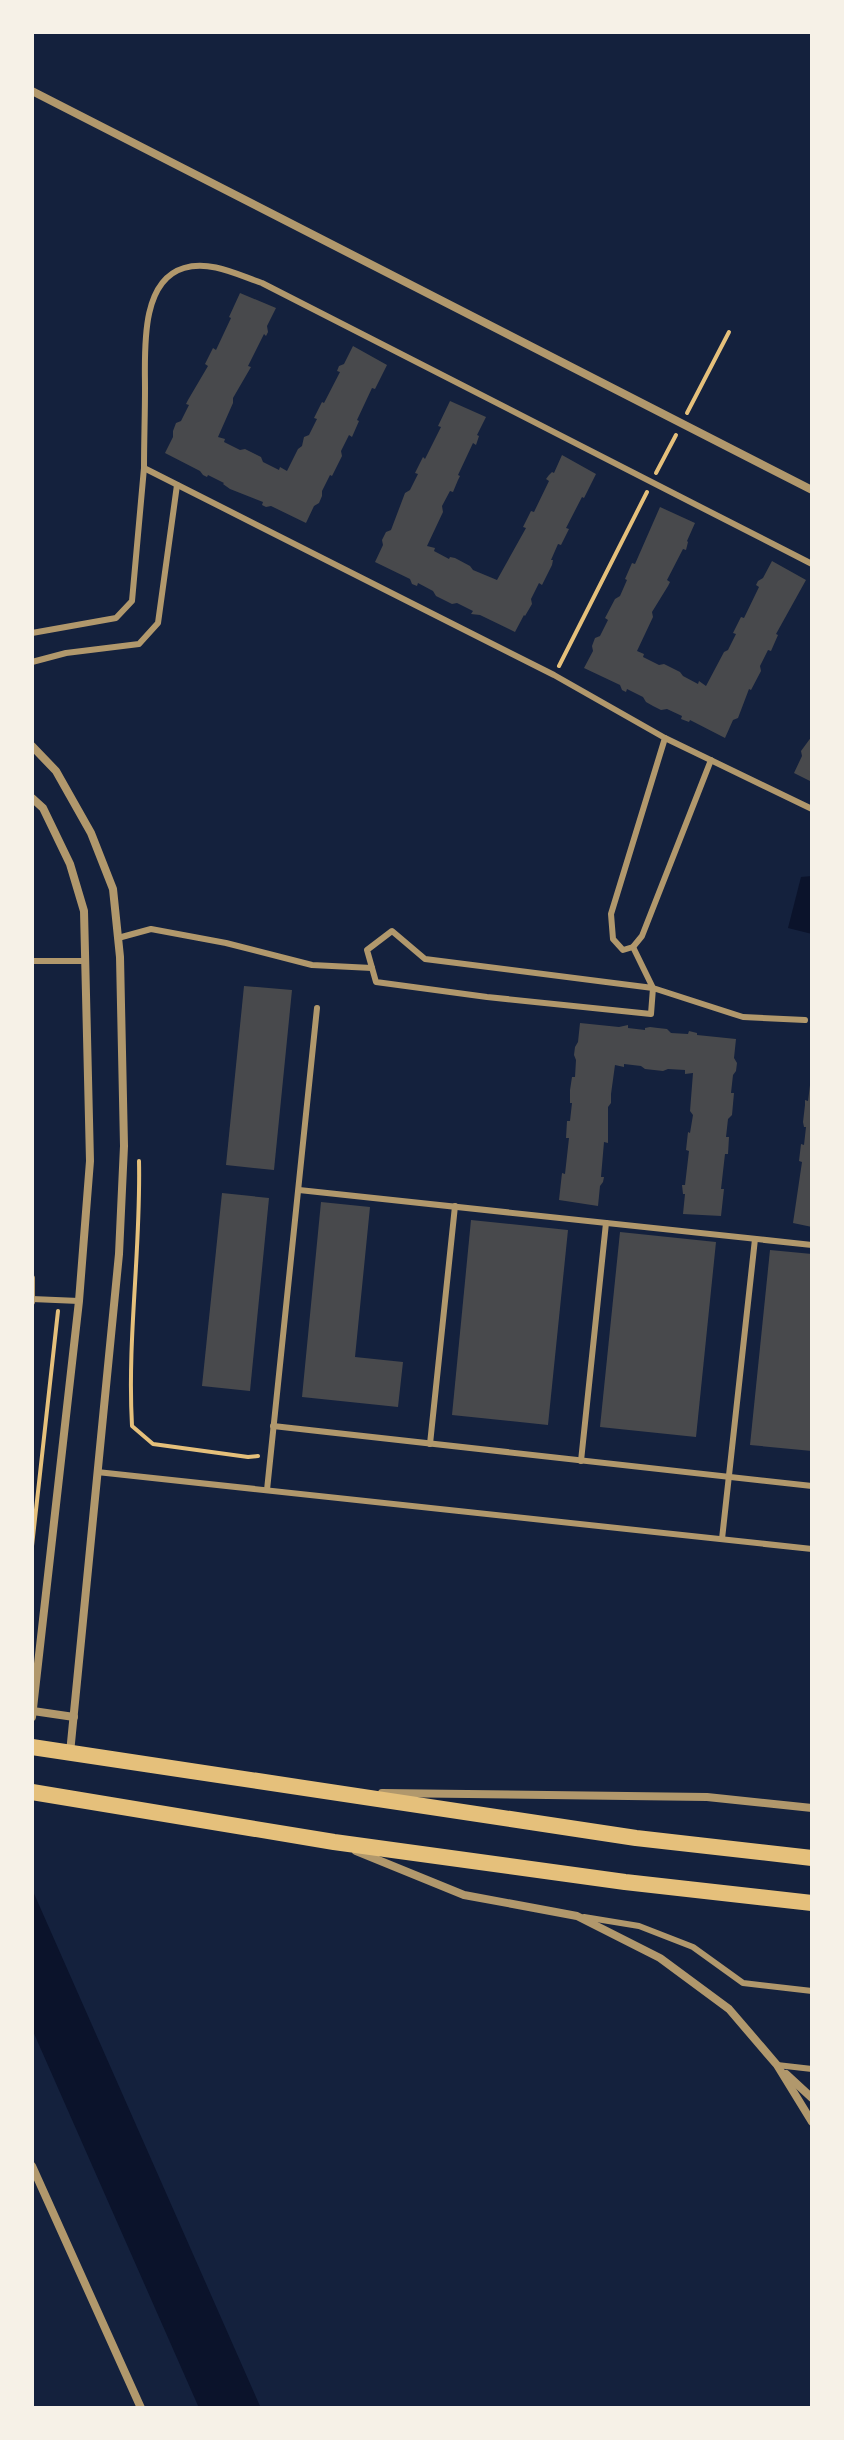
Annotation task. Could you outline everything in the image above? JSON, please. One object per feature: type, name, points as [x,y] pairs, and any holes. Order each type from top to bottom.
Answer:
[{"type":"main road","points":[[32,1747],[636,1838],[812,1858]]},
{"type":"main road","points":[[32,1792],[334,1842],[625,1882],[812,1903]]},
{"type":"street","points":[[32,91],[812,490]]},
{"type":"street","points":[[32,746],[56,771],[91,833],[113,889],[118,938],[124,1146],[119,1254],[70,1753]]},
{"type":"street","points":[[32,798],[43,808],[70,864],[84,911],[90,1161],[79,1301],[32,1714],[74,1717]]},
{"type":"street","points":[[341,1793],[707,1797],[812,1808]]},
{"type":"street","points":[[334,1842],[464,1895],[577,1916],[660,1958],[729,2009],[777,2065],[812,2098]]},
{"type":"street","points":[[777,2065],[812,2122]]},
{"type":"street","points":[[32,2166],[141,2408]]},
{"type":"lane","points":[[32,633],[116,618],[132,601],[144,468],[145,336],[158,289],[169,275],[186,267],[210,266],[262,283],[812,564]]},
{"type":"lane","points":[[144,468],[554,675],[665,738],[812,809]]},
{"type":"lane","points":[[32,662],[66,653],[139,644],[158,623],[177,485]]},
{"type":"lane","points":[[665,738],[611,914],[613,939],[623,950],[633,947],[642,936],[711,760]]},
{"type":"lane","points":[[118,938],[151,929],[226,943],[312,965],[372,968]]},
{"type":"lane","points":[[633,947],[653,988],[651,1014],[376,982],[367,950],[392,931],[425,959],[653,988],[743,1017],[805,1020]]},
{"type":"lane","points":[[32,961],[85,961]]},
{"type":"lane","points":[[267,1490],[317,1008]]},
{"type":"lane","points":[[299,1190],[812,1245]]},
{"type":"lane","points":[[430,1444],[455,1206]]},
{"type":"lane","points":[[581,1461],[606,1223]]},
{"type":"lane","points":[[722,1539],[755,1239]]},
{"type":"lane","points":[[32,1278],[32,1301],[79,1301]]},
{"type":"lane","points":[[273,1426],[812,1486]]},
{"type":"lane","points":[[97,1472],[812,1549]]},
{"type":"lane","points":[[577,1916],[639,1926],[693,1947],[743,1983],[812,1991]]},
{"type":"lane","points":[[777,2065],[812,2069]]},
{"type":"path","points":[[554,675],[648,490]]},
{"type":"path","points":[[139,1160],[140,1205],[130,1387],[132,1426],[153,1444],[248,1457],[270,1455]]},
{"type":"path","points":[[32,1546],[59,1300]]},
{"type":"water","points":[[812,876],[812,934],[788,928],[801,877]]},
{"type":"water","points":[[32,1889],[261,2408],[199,2408],[32,2029]]},
{"type":"building","points":[[240,293],[276,308],[267,326],[268,332],[266,336],[264,334],[248,366],[251,367],[233,398],[218,437],[240,450],[245,449],[261,457],[263,462],[279,470],[280,467],[287,471],[304,437],[309,435],[317,419],[314,418],[340,372],[337,371],[339,366],[344,364],[353,346],[387,365],[375,389],[372,388],[352,437],[349,435],[341,451],[342,456],[306,523],[271,506],[266,507],[262,505],[263,502],[230,489],[165,453],[176,423],[181,421],[189,405],[186,404],[208,366],[205,364],[213,348],[216,350]]},
{"type":"building","points":[[450,401],[486,417],[453,492],[450,491],[442,506],[443,512],[427,546],[449,559],[455,558],[497,580],[526,528],[523,527],[531,511],[534,512],[549,481],[546,479],[554,473],[562,455],[596,474],[566,528],[569,529],[561,545],[558,544],[542,585],[539,583],[531,599],[532,604],[515,632],[480,615],[471,614],[473,611],[436,596],[418,583],[417,586],[412,584],[410,579],[375,562],[383,545],[382,540],[391,530],[405,493],[410,490],[418,474],[415,473],[441,427],[438,426]]},
{"type":"building","points":[[660,507],[695,523],[686,550],[683,549],[667,580],[670,582],[652,612],[653,617],[637,651],[659,665],[664,664],[706,686],[728,650],[741,617],[744,618],[759,587],[756,585],[758,581],[772,561],[806,580],[776,634],[771,651],[768,650],[760,666],[761,671],[749,689],[738,718],[733,720],[725,738],[690,720],[681,719],[682,716],[667,709],[661,710],[643,697],[627,689],[626,692],[620,685],[584,668],[593,651],[595,638],[600,636],[608,620],[605,618],[615,599],[620,596],[632,563],[635,564]]},
{"type":"building","points":[[812,736],[812,782],[794,773],[802,756],[801,751]]},
{"type":"building","points":[[244,986],[292,990],[274,1170],[226,1165]]},
{"type":"building","points":[[580,1023],[628,1025],[628,1028],[645,1030],[650,1027],[667,1029],[671,1033],[688,1034],[689,1031],[697,1035],[736,1039],[734,1058],[737,1063],[731,1093],[734,1093],[732,1115],[728,1119],[726,1137],[729,1137],[728,1154],[725,1154],[721,1189],[724,1189],[721,1216],[683,1214],[685,1194],[682,1185],[685,1185],[688,1132],[693,1115],[690,1111],[693,1073],[685,1074],[685,1070],[663,1071],[615,1065],[608,1107],[608,1143],[604,1142],[601,1177],[604,1177],[598,1206],[559,1200],[562,1173],[565,1174],[569,1138],[566,1138],[567,1121],[570,1121],[572,1103],[570,1090],[572,1077],[575,1077],[574,1055]]},
{"type":"building","points":[[810,1085],[812,1227],[793,1223],[802,1162],[799,1161],[801,1144],[804,1145],[806,1127],[803,1122],[805,1100],[808,1101]]},
{"type":"building","points":[[222,1193],[269,1198],[250,1391],[202,1386]]},
{"type":"building","points":[[321,1202],[370,1207],[355,1357],[403,1362],[398,1407],[302,1397]]},
{"type":"building","points":[[471,1220],[568,1230],[548,1425],[452,1415]]},
{"type":"building","points":[[620,1232],[716,1242],[696,1437],[600,1427]]},
{"type":"building","points":[[770,1250],[812,1254],[812,1451],[750,1445]]}]
